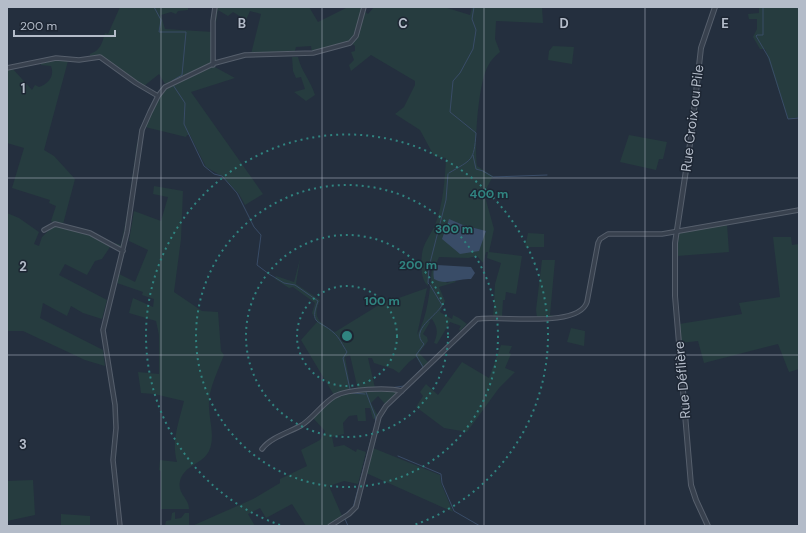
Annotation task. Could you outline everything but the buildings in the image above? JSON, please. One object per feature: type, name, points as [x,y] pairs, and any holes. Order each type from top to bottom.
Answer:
[{"type":"street","points":[[213,65],[213,21],[216,7]]},
{"type":"street","points":[[120,526],[113,460],[116,411],[103,330],[131,214],[142,130],[158,96],[164,88],[173,82],[241,55],[303,54],[346,44],[355,37],[364,7]]},
{"type":"street","name":"Rue Croix ou Pile","points":[[676,231],[691,137],[701,48],[715,7]]},
{"type":"street","points":[[7,68],[50,59],[79,60],[100,57],[136,83],[158,96]]},
{"type":"street","points":[[330,526],[345,517],[356,507],[379,417],[386,406],[477,319],[546,319],[573,314],[583,310],[587,302],[598,243],[603,236],[662,234],[799,210]]},
{"type":"street","points":[[44,230],[55,224],[82,230],[123,251]]},
{"type":"street","name":"Rue Déflière","points":[[676,231],[675,296],[691,485],[708,526]]},
{"type":"street","points":[[262,449],[268,443],[308,421],[335,396],[355,391],[390,389],[402,391]]},
{"type":"green space","points":[[120,7],[188,7],[188,10],[178,11],[176,14],[171,12],[161,15],[165,29],[213,32],[211,63],[165,84],[159,74],[144,86],[115,67],[105,58],[97,55],[90,56],[90,54],[97,50],[100,46],[105,33],[108,34]]},
{"type":"green space","points":[[216,7],[309,7],[318,22],[348,7],[363,7],[355,34],[350,41],[312,53],[311,46],[296,47],[294,54],[251,54],[261,14],[250,11],[246,20],[233,12],[228,16],[218,10],[216,22],[214,22]]},
{"type":"green space","points":[[374,7],[444,7],[470,15],[472,7],[542,7],[543,23],[496,21],[495,39],[500,52],[488,66],[479,100],[476,144],[477,166],[493,176],[484,193],[494,229],[489,252],[522,256],[516,294],[506,292],[505,300],[503,300],[502,317],[493,318],[495,284],[501,263],[487,258],[488,252],[486,252],[483,263],[477,256],[468,258],[439,257],[434,269],[447,283],[454,280],[456,282],[439,287],[445,301],[440,312],[452,319],[453,315],[467,324],[460,331],[459,329],[461,326],[450,322],[437,344],[434,343],[437,333],[435,325],[432,319],[429,321],[430,322],[423,334],[427,337],[428,341],[419,353],[428,362],[422,367],[416,357],[399,373],[393,369],[374,363],[372,358],[368,358],[375,388],[358,390],[350,355],[345,357],[351,390],[334,395],[301,340],[317,322],[312,313],[315,303],[293,287],[289,288],[275,279],[276,276],[294,282],[300,259],[296,284],[320,300],[317,312],[318,319],[335,332],[392,297],[393,300],[427,288],[417,335],[421,328],[426,311],[432,268],[429,269],[428,286],[422,275],[422,254],[438,217],[442,201],[445,175],[446,158],[434,156],[420,130],[395,114],[404,107],[415,85],[415,81],[371,55],[351,71],[349,65],[354,60],[351,52],[355,51],[355,46],[351,43],[354,41],[364,11],[368,14]],"holes":[[[463,225],[485,231],[443,240]]]},
{"type":"green space","points":[[759,7],[799,7],[799,117],[788,119],[765,49],[760,49],[753,37],[757,29],[757,19],[749,19],[748,14],[759,13]]},
{"type":"green space","points":[[553,46],[574,47],[572,64],[548,60],[549,51]]},
{"type":"green space","points":[[292,57],[298,57],[301,67],[315,95],[306,101],[294,92],[305,89],[301,77],[296,78],[293,71]]},
{"type":"green space","points":[[58,59],[68,61],[44,150],[54,156],[75,179],[63,224],[89,230],[111,242],[121,245],[138,143],[132,194],[121,248],[96,235],[54,223],[51,221],[56,206],[49,203],[50,200],[12,188],[24,148],[7,143],[7,70],[12,68],[32,90],[35,85],[39,87],[48,82],[52,73],[51,66],[41,65],[41,62]]},
{"type":"green space","points":[[213,66],[235,78],[191,92],[263,194],[245,205],[239,194],[223,177],[206,167],[190,135],[187,135],[186,137],[145,127],[157,100],[164,90],[169,86]]},
{"type":"green space","points":[[629,135],[667,142],[663,159],[659,159],[656,170],[620,162]]},
{"type":"green space","points":[[154,186],[183,191],[181,239],[174,292],[202,311],[218,312],[221,351],[224,355],[209,397],[212,440],[209,451],[202,459],[185,471],[180,481],[180,489],[189,509],[161,509],[161,471],[159,470],[160,460],[177,462],[175,454],[175,439],[184,401],[154,394],[141,393],[138,372],[159,374],[159,335],[156,321],[129,313],[133,298],[153,307],[154,299],[142,295],[143,292],[117,283],[119,274],[135,282],[148,250],[129,241],[134,211],[161,221],[168,197],[153,194]]},
{"type":"green space","points":[[7,213],[19,218],[39,232],[34,244],[39,246],[42,237],[54,225],[90,234],[110,247],[102,259],[95,261],[87,275],[65,264],[59,275],[107,300],[102,319],[83,313],[71,306],[67,316],[43,303],[40,318],[103,350],[105,366],[85,360],[23,331],[7,331]]},
{"type":"green space","points":[[727,224],[729,252],[677,256],[677,235],[681,232]]},
{"type":"green space","points":[[528,233],[544,234],[544,247],[525,247]]},
{"type":"green space","points":[[773,237],[791,237],[792,245],[799,244],[799,369],[789,372],[778,344],[704,363],[698,341],[680,343],[679,324],[742,314],[739,303],[780,297]]},
{"type":"green space","points":[[542,260],[555,260],[550,315],[554,316],[537,318],[536,310]]},
{"type":"green space","points":[[571,328],[585,331],[584,346],[567,342]]},
{"type":"green space","points":[[501,345],[512,346],[509,353],[511,354],[505,368],[515,372],[499,388],[467,432],[444,428],[416,407],[423,396],[420,392],[426,384],[438,395],[462,362],[489,378]]},
{"type":"green space","points":[[351,392],[397,392],[385,404],[378,396],[371,403],[378,416],[377,418],[373,419],[370,408],[365,408],[366,421],[358,421],[357,415],[349,416],[343,423],[344,434],[332,437],[334,447],[344,445],[356,452],[357,449],[366,452],[358,484],[344,481],[329,486],[342,516],[326,526],[306,526],[292,504],[266,518],[260,508],[248,514],[255,526],[192,526],[253,499],[280,483],[280,479],[307,466],[301,450],[320,440],[325,431],[313,418],[335,398]]},
{"type":"green space","points":[[373,448],[440,475],[441,483],[453,512],[366,473]]},
{"type":"green space","points":[[33,480],[35,515],[7,521],[7,481]]},
{"type":"green space","points":[[175,512],[175,519],[181,518],[185,513],[189,513],[189,526],[165,526],[166,521],[171,520],[172,513]]},
{"type":"green space","points":[[61,514],[90,516],[90,526],[61,526]]},
{"type":"water","points":[[449,219],[463,225],[486,231],[479,251],[460,254],[442,239]]},
{"type":"water","points":[[437,265],[471,267],[475,273],[471,279],[447,282],[438,281],[434,279],[433,275]]},
{"type":"waterway","points":[[154,7],[161,20],[159,32],[186,32],[182,75],[172,81]]},
{"type":"waterway","points":[[449,173],[467,162],[473,155],[474,150],[476,133],[450,112],[453,81],[460,73],[473,49],[476,30],[472,19],[474,7]]},
{"type":"waterway","points":[[763,7],[763,35],[756,36],[769,58],[788,119],[799,118]]},
{"type":"waterway","points":[[792,7],[799,8]]},
{"type":"waterway","points":[[173,85],[185,103],[184,124],[204,166],[214,174],[222,176],[237,193],[254,227],[261,235],[257,265],[284,283],[295,285],[318,301],[315,309],[315,318],[336,335],[347,352],[343,358],[350,389]]},
{"type":"waterway","points":[[473,155],[476,169],[493,177],[547,175]]},
{"type":"waterway","points":[[429,284],[429,267],[446,200],[448,174]]},
{"type":"waterway","points":[[416,374],[423,367],[416,355],[424,344],[420,339],[422,328],[442,305],[430,285]]},
{"type":"waterway","points":[[390,388],[404,386]]},
{"type":"waterway","points":[[366,392],[376,423]]},
{"type":"waterway","points":[[352,393],[365,394]]},
{"type":"waterway","points":[[353,508],[371,440]]},
{"type":"waterway","points":[[398,456],[441,474],[442,483],[454,511],[480,526]]},
{"type":"waterway","points":[[343,516],[350,510]]},
{"type":"waterway","points":[[345,519],[348,526]]}]
